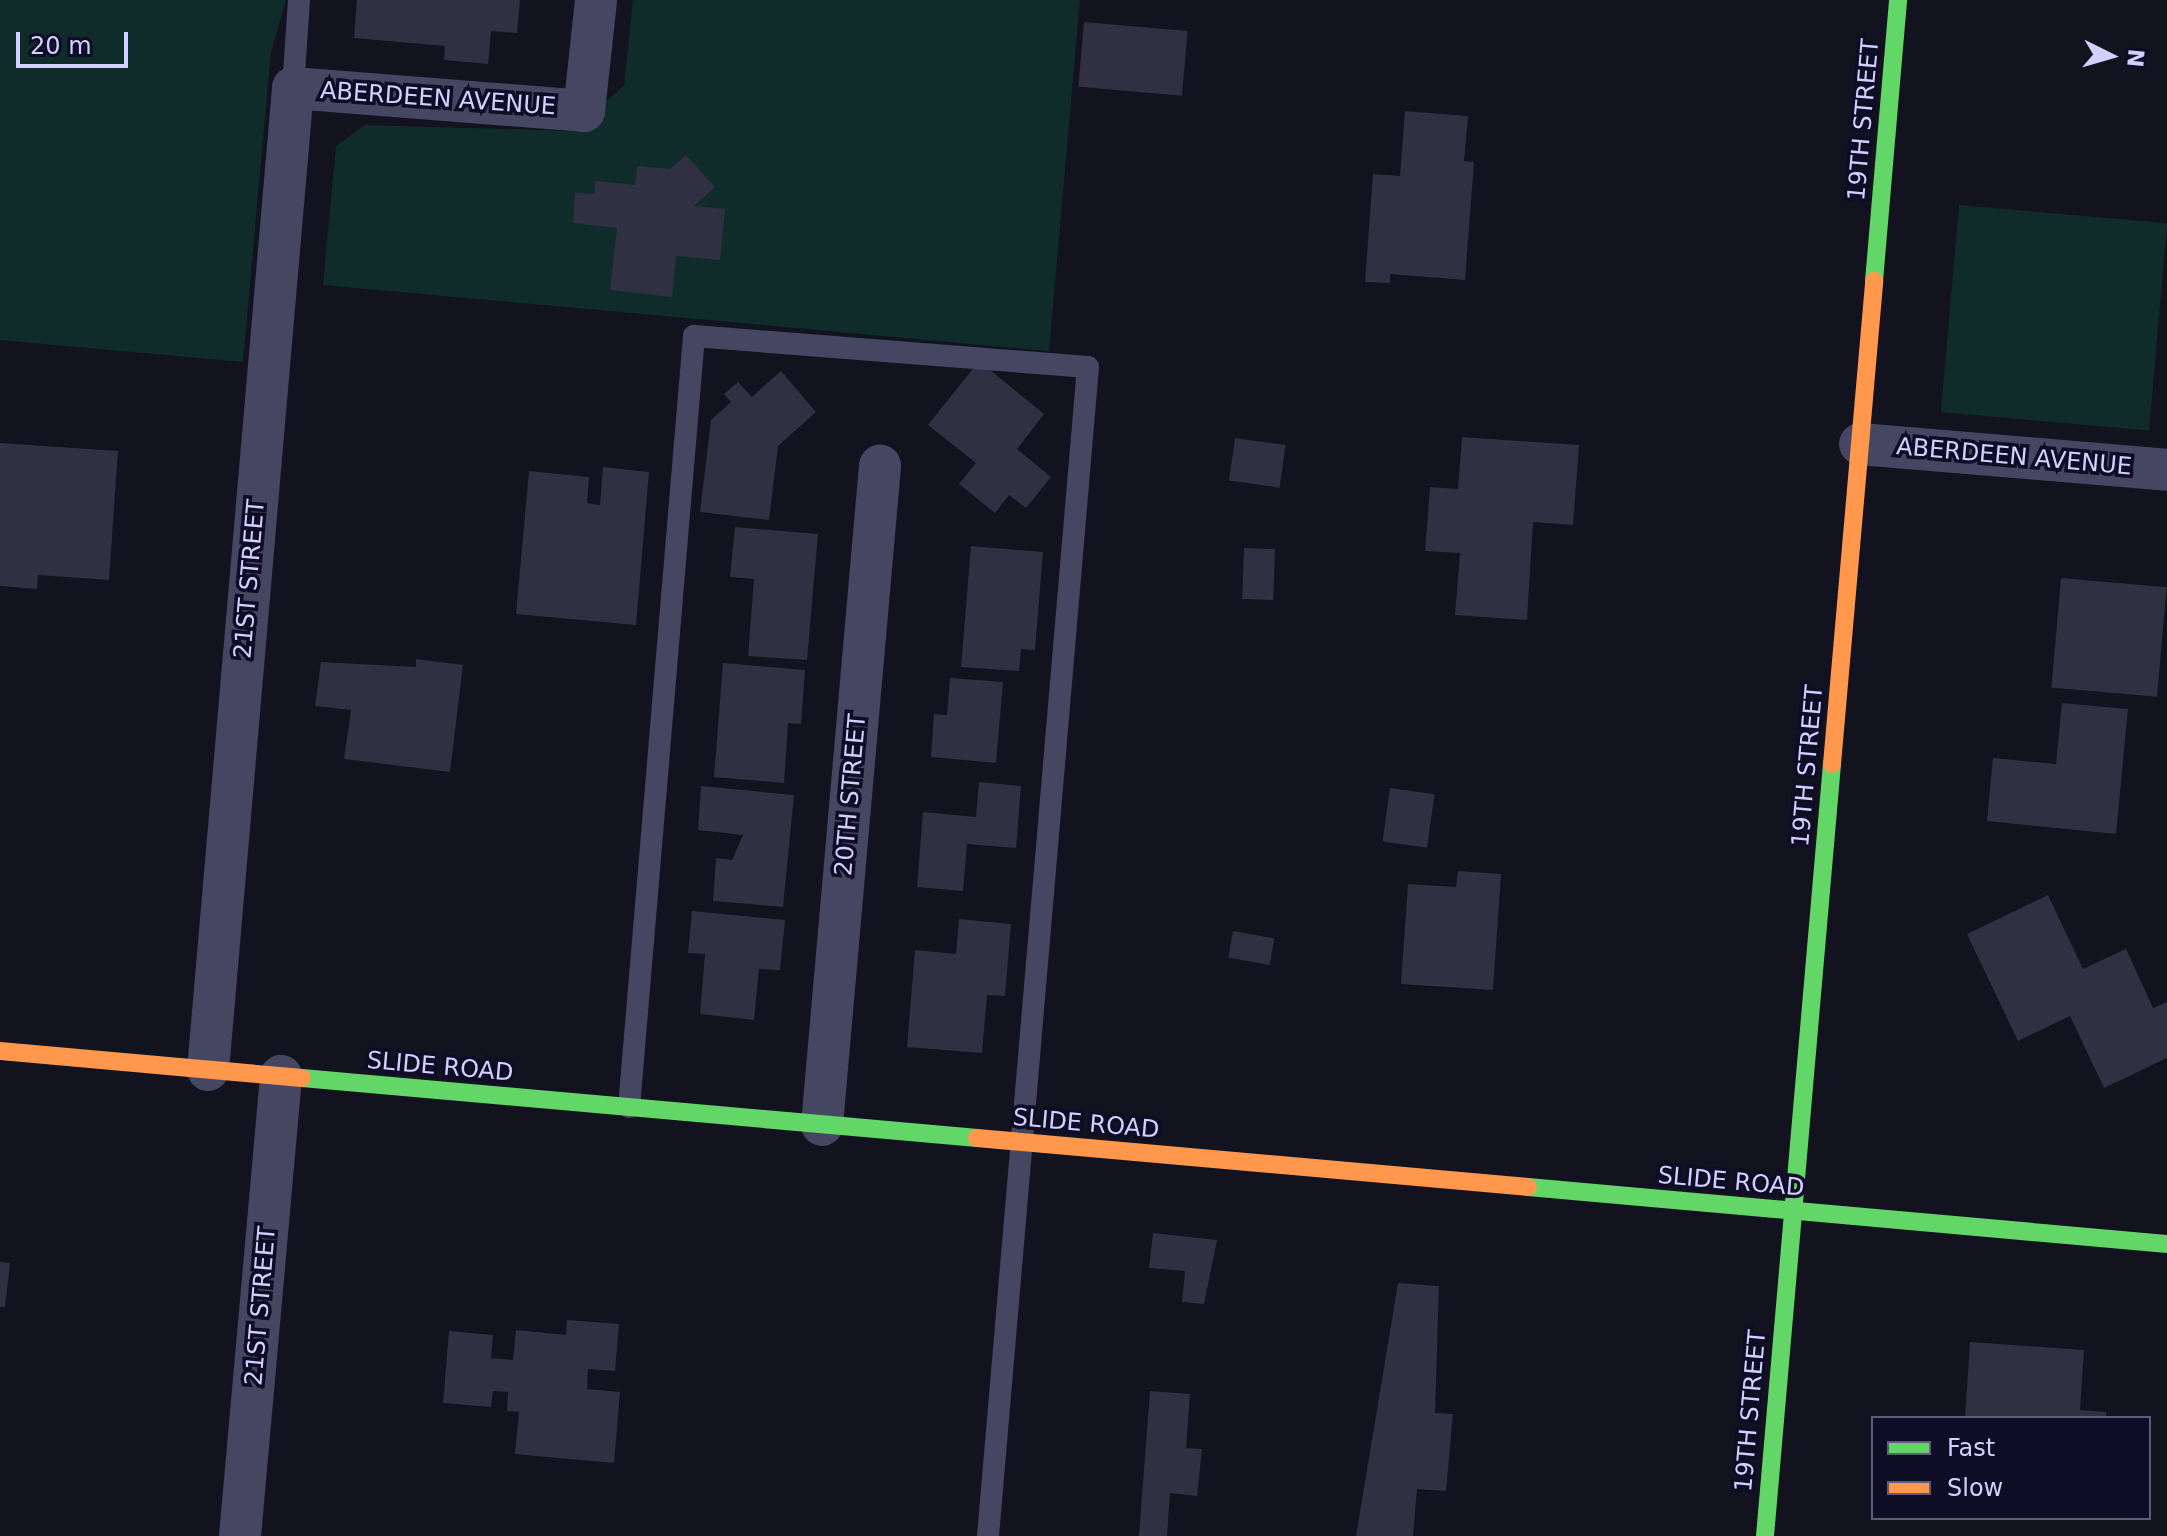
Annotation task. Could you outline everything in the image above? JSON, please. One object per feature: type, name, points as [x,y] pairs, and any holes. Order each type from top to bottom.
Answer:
[{"type":"main road","name":"19TH STREET","points":[[1765,1536],[1898,0]]},
{"type":"main road","name":"SLIDE ROAD","points":[[0,1051],[2167,1244]]},
{"type":"street","name":"ABERDEEN AVENUE","points":[[293,88],[584,111],[596,0]]},
{"type":"street","name":"21ST STREET","points":[[208,1070],[293,88]]},
{"type":"street","name":"ABERDEEN AVENUE","points":[[1860,444],[2167,470]]},
{"type":"street","name":"20TH STREET","points":[[822,1125],[880,466]]},
{"type":"street","name":"21ST STREET","points":[[240,1536],[281,1076]]},
{"type":"lane","points":[[293,88],[299,0]]},
{"type":"lane","points":[[629,1107],[694,336],[1088,367],[988,1536]]},
{"type":"green space","points":[[0,0],[286,0],[271,52],[243,362],[0,340]]},
{"type":"green space","points":[[633,0],[1080,0],[1049,351],[323,285],[336,146],[365,125],[574,131],[624,85]]},
{"type":"green space","points":[[1959,205],[2167,223],[2149,430],[1941,412]]},
{"type":"building","points":[[357,0],[520,0],[517,33],[491,31],[488,64],[444,60],[445,46],[354,38]]},
{"type":"building","points":[[1084,22],[1188,31],[1182,96],[1078,87]]},
{"type":"building","points":[[1405,111],[1468,116],[1464,161],[1474,162],[1465,280],[1390,274],[1390,283],[1365,282],[1373,174],[1400,176]]},
{"type":"building","points":[[686,155],[715,187],[694,206],[725,209],[720,260],[676,256],[672,297],[610,290],[617,228],[573,223],[575,193],[594,194],[595,181],[635,185],[637,166],[670,169]]},
{"type":"building","points":[[979,361],[1044,414],[1017,449],[1051,477],[1026,508],[1009,495],[995,513],[959,484],[976,463],[928,425]]},
{"type":"building","points":[[781,371],[816,412],[778,446],[769,520],[700,512],[711,420],[731,402],[724,394],[738,382],[752,397]]},
{"type":"building","points":[[1462,437],[1579,445],[1573,525],[1533,522],[1527,620],[1455,615],[1460,553],[1425,551],[1430,487],[1458,489]]},
{"type":"building","points":[[1235,438],[1286,445],[1280,488],[1229,481]]},
{"type":"building","points":[[0,443],[118,451],[109,580],[38,575],[37,589],[0,586]]},
{"type":"building","points":[[603,467],[649,472],[636,625],[516,614],[529,471],[589,477],[587,503],[600,505]]},
{"type":"building","points":[[735,527],[818,534],[807,660],[748,656],[754,579],[730,577]]},
{"type":"building","points":[[971,546],[1043,552],[1035,650],[1021,649],[1019,671],[961,667]]},
{"type":"building","points":[[1244,548],[1275,549],[1273,600],[1242,599]]},
{"type":"building","points":[[2061,578],[2167,587],[2157,697],[2051,688]]},
{"type":"building","points":[[416,659],[463,665],[450,772],[344,759],[351,710],[315,706],[321,662],[416,667]]},
{"type":"building","points":[[723,663],[805,670],[801,724],[788,723],[784,783],[714,777]]},
{"type":"building","points":[[950,678],[1003,682],[996,763],[931,757],[934,714],[947,715]]},
{"type":"building","points":[[2062,703],[2128,709],[2116,834],[1987,821],[1993,758],[2056,764]]},
{"type":"building","points":[[979,782],[1021,786],[1016,848],[967,844],[963,891],[917,887],[923,812],[976,817]]},
{"type":"building","points":[[701,786],[794,795],[783,907],[713,901],[716,858],[732,860],[743,835],[698,830]]},
{"type":"building","points":[[1390,788],[1435,794],[1427,848],[1382,841]]},
{"type":"building","points":[[1458,871],[1501,874],[1493,990],[1401,984],[1408,884],[1456,887]]},
{"type":"building","points":[[2048,895],[2083,969],[2126,949],[2153,1008],[2167,1002],[2167,1058],[2104,1088],[2070,1016],[2018,1041],[1967,934]]},
{"type":"building","points":[[692,911],[785,920],[780,970],[759,969],[754,1020],[700,1014],[705,954],[688,953]]},
{"type":"building","points":[[959,919],[1011,924],[1005,996],[987,995],[982,1053],[907,1047],[915,950],[956,954]]},
{"type":"building","points":[[1233,931],[1274,938],[1270,965],[1228,958]]},
{"type":"building","points":[[1153,1233],[1217,1240],[1204,1304],[1182,1302],[1185,1271],[1149,1268]]},
{"type":"building","points":[[0,1262],[10,1263],[5,1307],[0,1307]]},
{"type":"building","points":[[1398,1283],[1439,1286],[1435,1413],[1453,1414],[1446,1491],[1417,1489],[1413,1536],[1356,1536]]},
{"type":"building","points":[[567,1320],[619,1324],[615,1371],[588,1369],[587,1389],[620,1392],[614,1463],[515,1454],[519,1412],[507,1411],[508,1392],[493,1391],[491,1407],[443,1403],[449,1331],[493,1335],[491,1358],[513,1360],[516,1330],[566,1335]]},
{"type":"building","points":[[1970,1342],[2084,1350],[2080,1410],[2106,1412],[2106,1416],[1965,1416]]},
{"type":"building","points":[[1150,1391],[1190,1394],[1186,1448],[1202,1449],[1197,1496],[1170,1493],[1167,1536],[1139,1536]]},
{"type":"traffic: fast","points":[[1874,281],[1898,0]]},
{"type":"traffic: fast","points":[[1765,1536],[1832,764]]},
{"type":"traffic: fast","points":[[302,1078],[977,1138]]},
{"type":"traffic: fast","points":[[1528,1187],[2167,1244]]},
{"type":"traffic: slow","points":[[1832,764],[1874,281]]},
{"type":"traffic: slow","points":[[0,1051],[302,1078]]},
{"type":"traffic: slow","points":[[977,1138],[1528,1187]]}]
